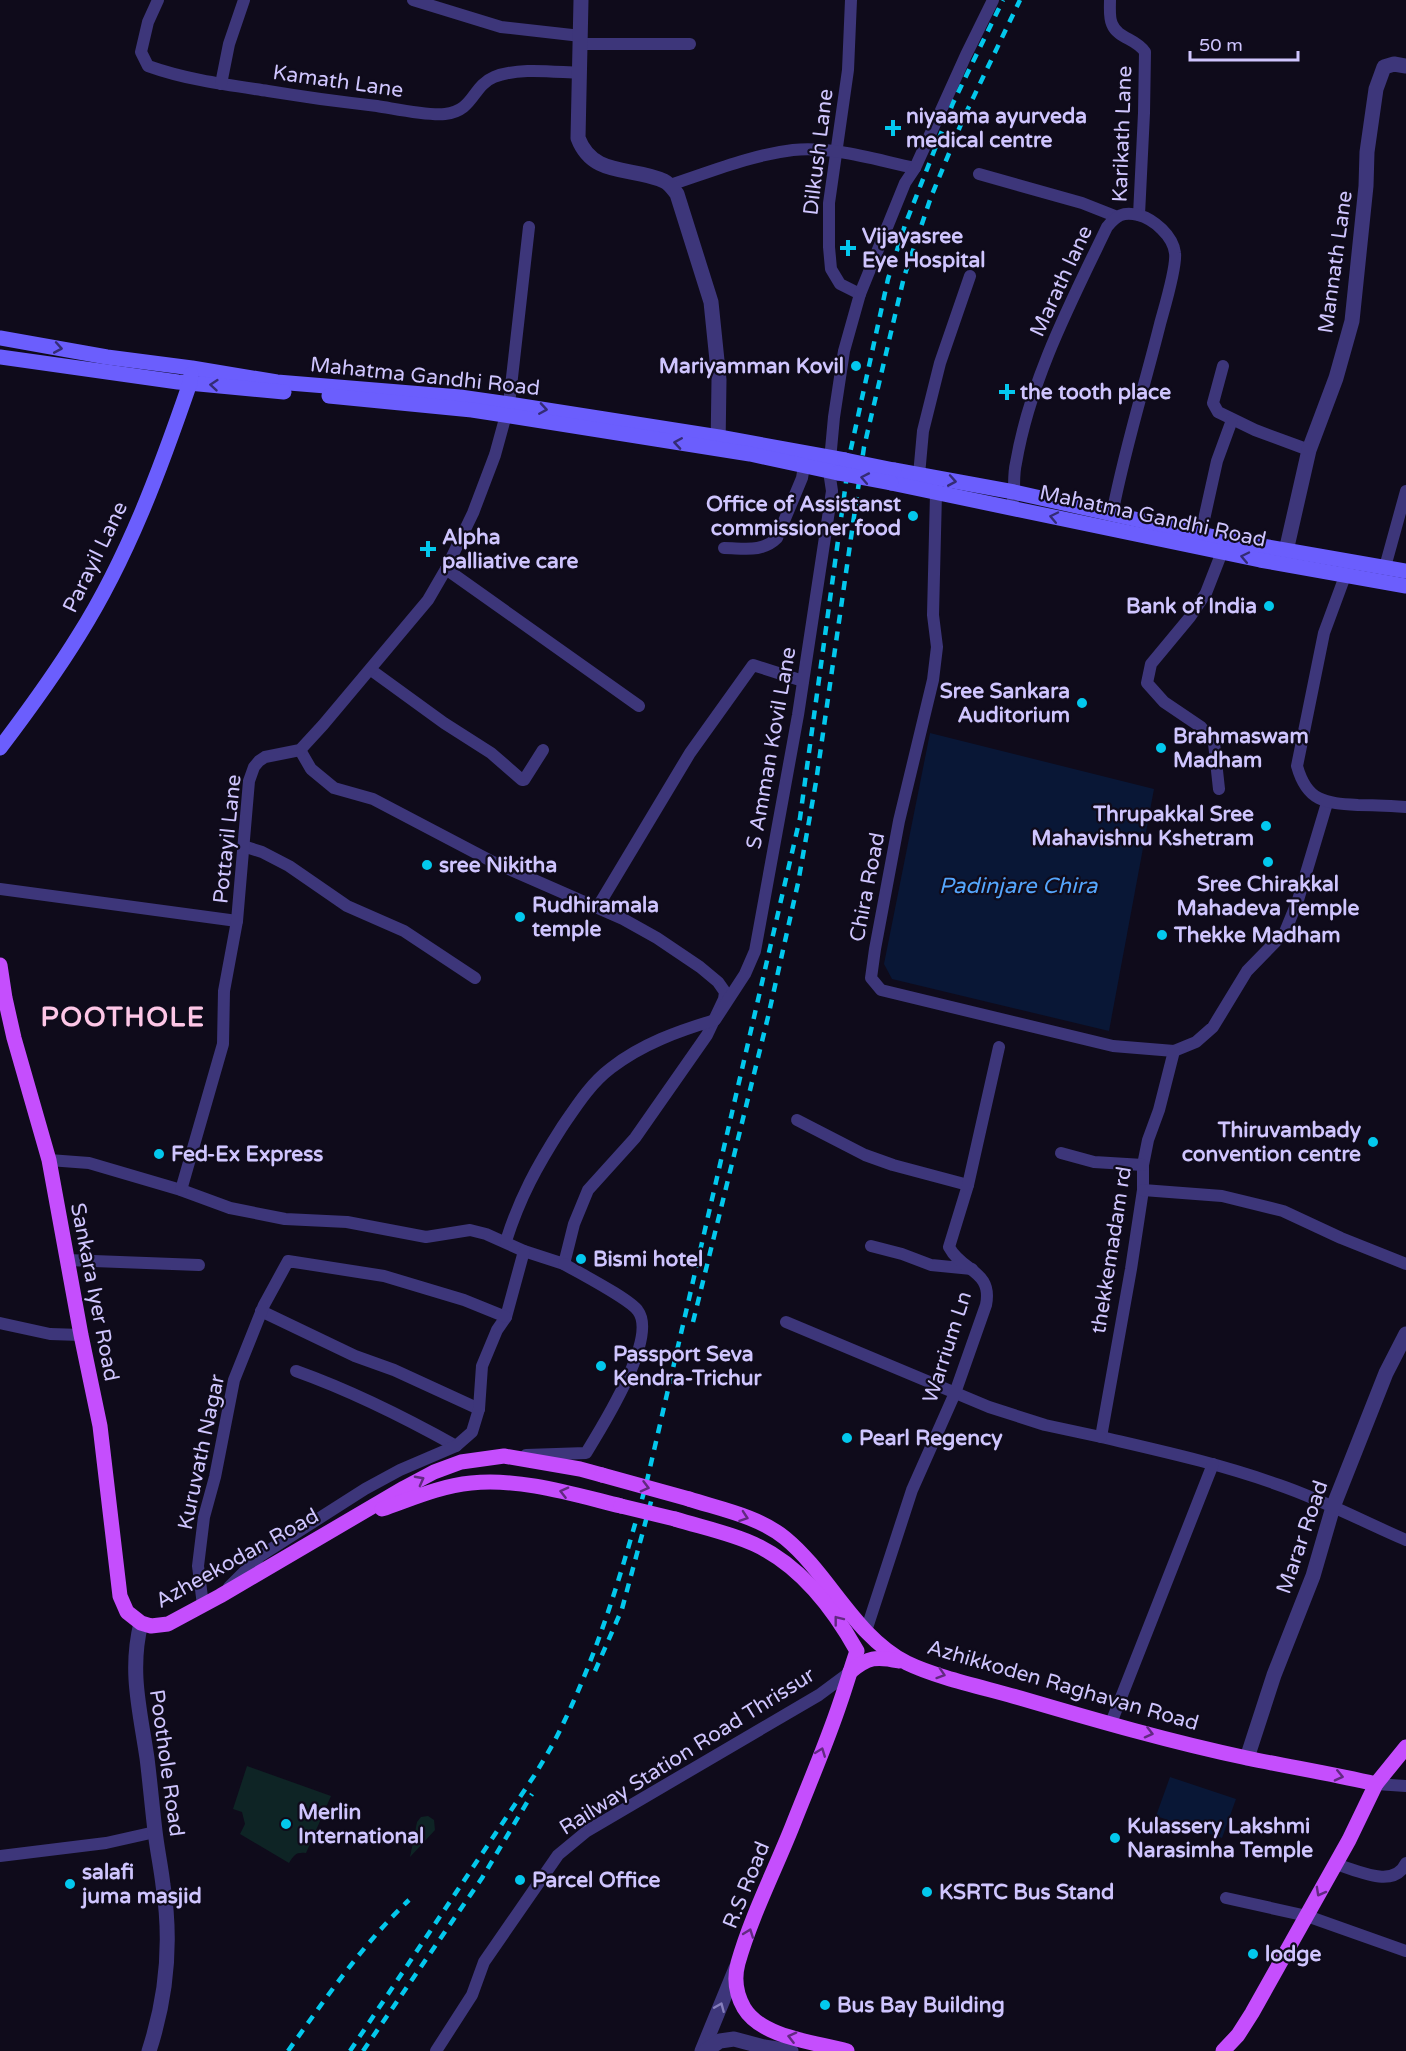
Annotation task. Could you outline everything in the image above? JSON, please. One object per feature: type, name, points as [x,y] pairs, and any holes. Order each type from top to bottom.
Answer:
[{"type":"main road","name":"Mahatma Gandhi Road","points":[[0,338],[191,375]]},
{"type":"main road","name":"Mahatma Gandhi Road","points":[[0,357],[460,397],[508,410],[718,443],[836,466]]},
{"type":"main road","name":"Parayil Lane","points":[[0,748],[36,701],[80,634],[117,566],[161,465],[191,375]]},
{"type":"main road","name":"Mahatma Gandhi Road","points":[[718,443],[804,466],[836,466]]},
{"type":"main road","points":[[836,466],[893,477]]},
{"type":"main road","name":"Mahatma Gandhi Road","points":[[893,477],[919,475],[1014,492],[1201,533],[1286,557],[1348,569],[1406,586]]},
{"type":"main road","name":"Mahatma Gandhi Road","points":[[893,477],[936,493],[1222,552],[1286,557]]},
{"type":"main road","name":"Mahatma Gandhi Road","points":[[1348,569],[1385,567],[1406,572]]},
{"type":"main road","name":"Sankara Iyer Road","points":[[0,965],[7,1036],[49,1160],[100,1426],[120,1596],[127,1612],[141,1623]]},
{"type":"main road","name":"Azheekodan Road","points":[[141,1623],[151,1626],[168,1624],[434,1472],[461,1462],[504,1456],[580,1469],[688,1498]]},
{"type":"main road","name":"Azheekodan Road","points":[[351,1520],[439,1490],[469,1483],[490,1482],[547,1488],[675,1519],[753,1543],[793,1568],[801,1574],[843,1625],[857,1651]]},
{"type":"main road","name":"Azhikkoden Raghavan Road","points":[[688,1498],[754,1520],[783,1536],[803,1555],[866,1631],[884,1649],[909,1664],[1111,1724],[1247,1758],[1311,1769],[1376,1784]]},
{"type":"main road","name":"R.S Road","points":[[847,2051],[782,2034],[761,2026],[741,2001],[736,1983],[738,1964],[840,1704],[866,1631]]},
{"type":"main road","points":[[850,1672],[865,1660],[882,1658],[909,1664]]},
{"type":"main road","points":[[1223,2051],[1238,2035],[1252,2013],[1307,1916],[1376,1784],[1406,1748]]},
{"type":"street","name":"Kamath Lane","points":[[158,0],[148,22],[141,52],[148,66],[169,74],[221,84],[325,101],[442,114],[462,109],[484,83],[493,77],[508,73],[580,74]]},
{"type":"street","points":[[221,84],[229,44],[244,0]]},
{"type":"street","points":[[413,0],[501,27],[581,40],[690,44]]},
{"type":"street","points":[[582,0],[578,138],[590,157],[609,168],[662,180],[670,185],[682,204],[711,302],[719,380],[718,443]]},
{"type":"street","name":"Dilkush Lane","points":[[851,0],[848,70],[828,203],[829,247],[831,268],[840,284],[860,294]]},
{"type":"street","name":"S Amman Kovil Lane","points":[[715,1020],[745,974],[755,951],[803,681],[836,466],[834,417],[844,351],[860,294],[905,183],[915,168],[993,0]]},
{"type":"street","name":"Karikath Lane","points":[[1110,0],[1111,22],[1116,32],[1140,44],[1145,52],[1139,215]]},
{"type":"street","name":"Mannath Lane","points":[[1286,557],[1309,450],[1336,378],[1352,321],[1366,186],[1367,152],[1376,89],[1383,67],[1394,64],[1406,66]]},
{"type":"street","points":[[670,185],[766,155],[795,150],[836,151],[915,168]]},
{"type":"street","name":"Karikath Lane","points":[[979,174],[1082,203],[1115,216]]},
{"type":"street","points":[[1112,515],[1118,483],[1169,291],[1176,253],[1169,238],[1158,226],[1139,215]]},
{"type":"street","name":"Marath lane","points":[[1012,508],[1015,464],[1030,409],[1050,350],[1107,227],[1115,216],[1139,215]]},
{"type":"street","points":[[529,227],[508,410],[495,455],[473,513],[446,570],[428,600],[371,670],[300,750],[311,769],[334,788],[373,799],[475,854],[623,919],[657,938],[700,967],[718,982],[724,992],[724,999],[707,1035],[635,1138],[588,1190],[574,1224],[564,1264]]},
{"type":"street","points":[[919,475],[923,431],[940,363],[970,276]]},
{"type":"street","points":[[1222,366],[1213,403],[1218,412],[1255,430],[1309,450]]},
{"type":"street","points":[[1201,533],[1217,461],[1232,420]]},
{"type":"street","points":[[724,548],[760,548],[770,545],[777,538],[802,478],[804,466]]},
{"type":"street","points":[[1385,567],[1406,491]]},
{"type":"street","name":"Chira Road","points":[[936,493],[933,615],[937,647],[933,680],[899,821],[871,978],[881,990],[898,996],[1113,1046],[1174,1051]]},
{"type":"street","points":[[1219,789],[1214,743],[1201,727],[1164,702],[1147,682],[1152,664],[1206,593],[1222,552]]},
{"type":"street","points":[[1348,569],[1324,633],[1297,766],[1301,782],[1313,795],[1327,803],[1406,807]]},
{"type":"street","points":[[446,570],[639,706]]},
{"type":"street","points":[[597,908],[690,753],[753,665],[803,681]]},
{"type":"street","points":[[371,670],[444,723],[491,753],[522,780],[543,750]]},
{"type":"street","name":"Pottayil Lane","points":[[181,1190],[223,1044],[224,991],[237,921],[249,781],[254,767],[265,757],[300,750]]},
{"type":"street","points":[[1174,1051],[1196,1042],[1213,1027],[1247,970],[1285,932],[1298,900],[1327,803]]},
{"type":"street","points":[[243,846],[289,866],[347,906],[404,931],[475,978]]},
{"type":"street","points":[[0,888],[237,921]]},
{"type":"street","points":[[506,1241],[517,1207],[536,1168],[586,1090],[612,1067],[648,1045],[685,1029],[715,1020]]},
{"type":"street","name":"Warrium Ln","points":[[866,1631],[912,1490],[955,1393],[988,1293],[985,1283],[974,1269],[954,1256],[949,1247],[969,1185],[999,1047]]},
{"type":"street","name":"thekkemadam rd","points":[[1101,1437],[1143,1190],[1143,1166],[1148,1140],[1159,1110],[1174,1051]]},
{"type":"street","points":[[797,1120],[865,1155],[893,1165],[969,1185]]},
{"type":"street","points":[[1061,1153],[1094,1162],[1143,1166]]},
{"type":"street","points":[[49,1160],[89,1163],[181,1190],[230,1209],[285,1219],[347,1222],[426,1237],[470,1230],[506,1241],[524,1251],[564,1264],[638,1310],[644,1322],[643,1335],[620,1397],[586,1453],[504,1456]]},
{"type":"street","points":[[1143,1190],[1222,1196],[1283,1211],[1341,1238],[1406,1264]]},
{"type":"street","points":[[871,1246],[932,1265],[974,1269]]},
{"type":"street","points":[[220,1596],[260,1556],[366,1489],[400,1470],[456,1446],[472,1432],[479,1409],[482,1366],[497,1330],[506,1317],[524,1251]]},
{"type":"street","points":[[67,1260],[199,1265]]},
{"type":"street","name":"Kuruvath Nagar","points":[[203,1605],[198,1566],[204,1517],[215,1478],[234,1380],[261,1311],[288,1261],[384,1276],[464,1300],[506,1317]]},
{"type":"street","points":[[261,1311],[355,1356],[394,1370],[479,1409]]},
{"type":"street","points":[[786,1322],[955,1393],[1045,1425],[1213,1464],[1279,1485],[1406,1540]]},
{"type":"street","points":[[0,1323],[50,1334],[81,1335]]},
{"type":"street","name":"Marar Road","points":[[1247,1758],[1274,1675],[1313,1576],[1333,1507],[1386,1373],[1406,1334]]},
{"type":"street","points":[[296,1371],[339,1386],[411,1420],[456,1446]]},
{"type":"street","points":[[1111,1724],[1213,1464]]},
{"type":"street","name":"Poothole Road","points":[[141,1623],[135,1646],[134,1671],[164,1887],[168,1955],[166,1984],[149,2051]]},
{"type":"street","name":"Railway Station Road Thrissur","points":[[436,2051],[472,1995],[484,1962],[558,1855],[587,1831],[819,1695],[850,1672]]},
{"type":"street","points":[[1376,1784],[1406,1786]]},
{"type":"street","points":[[0,1856],[106,1843],[155,1832]]},
{"type":"street","points":[[1335,1864],[1384,1878],[1394,1876],[1403,1870],[1406,1863]]},
{"type":"street","points":[[1226,1898],[1307,1916],[1406,1951]]},
{"type":"street","points":[[703,2051],[738,1964]]},
{"type":"street","points":[[703,2051],[720,2041],[734,2039],[791,2051]]},
{"type":"green space","points":[[247,1766],[331,1796],[306,1853],[296,1855],[289,1863],[240,1834],[245,1824],[242,1812],[233,1809]]},
{"type":"green space","points":[[428,1816],[434,1820],[435,1830],[410,1857],[417,1822],[421,1817]]},
{"type":"water","name":"Padinjare Chira","points":[[930,733],[1154,789],[1109,1031],[892,979],[884,964]]},
{"type":"water","points":[[1170,1777],[1236,1799],[1222,1838],[1156,1816]]},
{"type":"railway","points":[[350,2051],[548,1753],[575,1699],[599,1639],[619,1578],[646,1485],[800,818],[850,453],[888,279],[905,225],[953,103],[1003,0]]},
{"type":"railway","points":[[693,1322],[768,1017],[798,883],[816,782],[864,447],[904,277],[931,197],[964,117],[1020,0]]},
{"type":"railway","points":[[595,1671],[622,1609],[656,1483]]},
{"type":"railway","points":[[363,2051],[482,1878],[532,1794]]},
{"type":"railway","points":[[288,2051],[360,1954],[409,1900]]},
{"type":"place","name":"niyaama ayurveda medical centre","points":[[893,128]]},
{"type":"place","name":"Vijayasree Eye Hospital","points":[[848,248]]},
{"type":"place","name":"Mariyamman Kovil","points":[[856,366]]},
{"type":"place","name":"the tooth place","points":[[1007,392]]},
{"type":"place","name":"Office of Assistanst commissioner food","points":[[913,516]]},
{"type":"place","name":"Alpha palliative care","points":[[428,549]]},
{"type":"place","name":"Bank of India","points":[[1269,606]]},
{"type":"place","name":"Sree Sankara Auditorium","points":[[1082,703]]},
{"type":"place","name":"Brahmaswam Madham","points":[[1161,748]]},
{"type":"place","name":"Thrupakkal Sree Mahavishnu Kshetram","points":[[1266,826]]},
{"type":"place","name":"Sree Chirakkal Mahadeva Temple","points":[[1268,862]]},
{"type":"place","name":"sree Nikitha","points":[[427,865]]},
{"type":"place","name":"Rudhiramala temple","points":[[520,917]]},
{"type":"place","name":"Thekke Madham","points":[[1162,935]]},
{"type":"place","name":"Thiruvambady convention centre","points":[[1373,1142]]},
{"type":"place","name":"Fed-Ex Express","points":[[159,1154]]},
{"type":"place","name":"Bismi hotel","points":[[581,1259]]},
{"type":"place","name":"Passport Seva Kendra-Trichur","points":[[601,1366]]},
{"type":"place","name":"Pearl Regency","points":[[847,1438]]},
{"type":"place","name":"Merlin International","points":[[286,1824]]},
{"type":"place","name":"Kulassery Lakshmi Narasimha Temple","points":[[1115,1838]]},
{"type":"place","name":"Parcel Office","points":[[520,1880]]},
{"type":"place","name":"salafi juma masjid","points":[[70,1884]]},
{"type":"place","name":"KSRTC Bus Stand","points":[[927,1892]]},
{"type":"place","name":"lodge","points":[[1253,1954]]},
{"type":"place","name":"Bus Bay Building","points":[[825,2005]]},
{"type":"district","name":"POOTHOLE","points":[[123,1017]]}]
